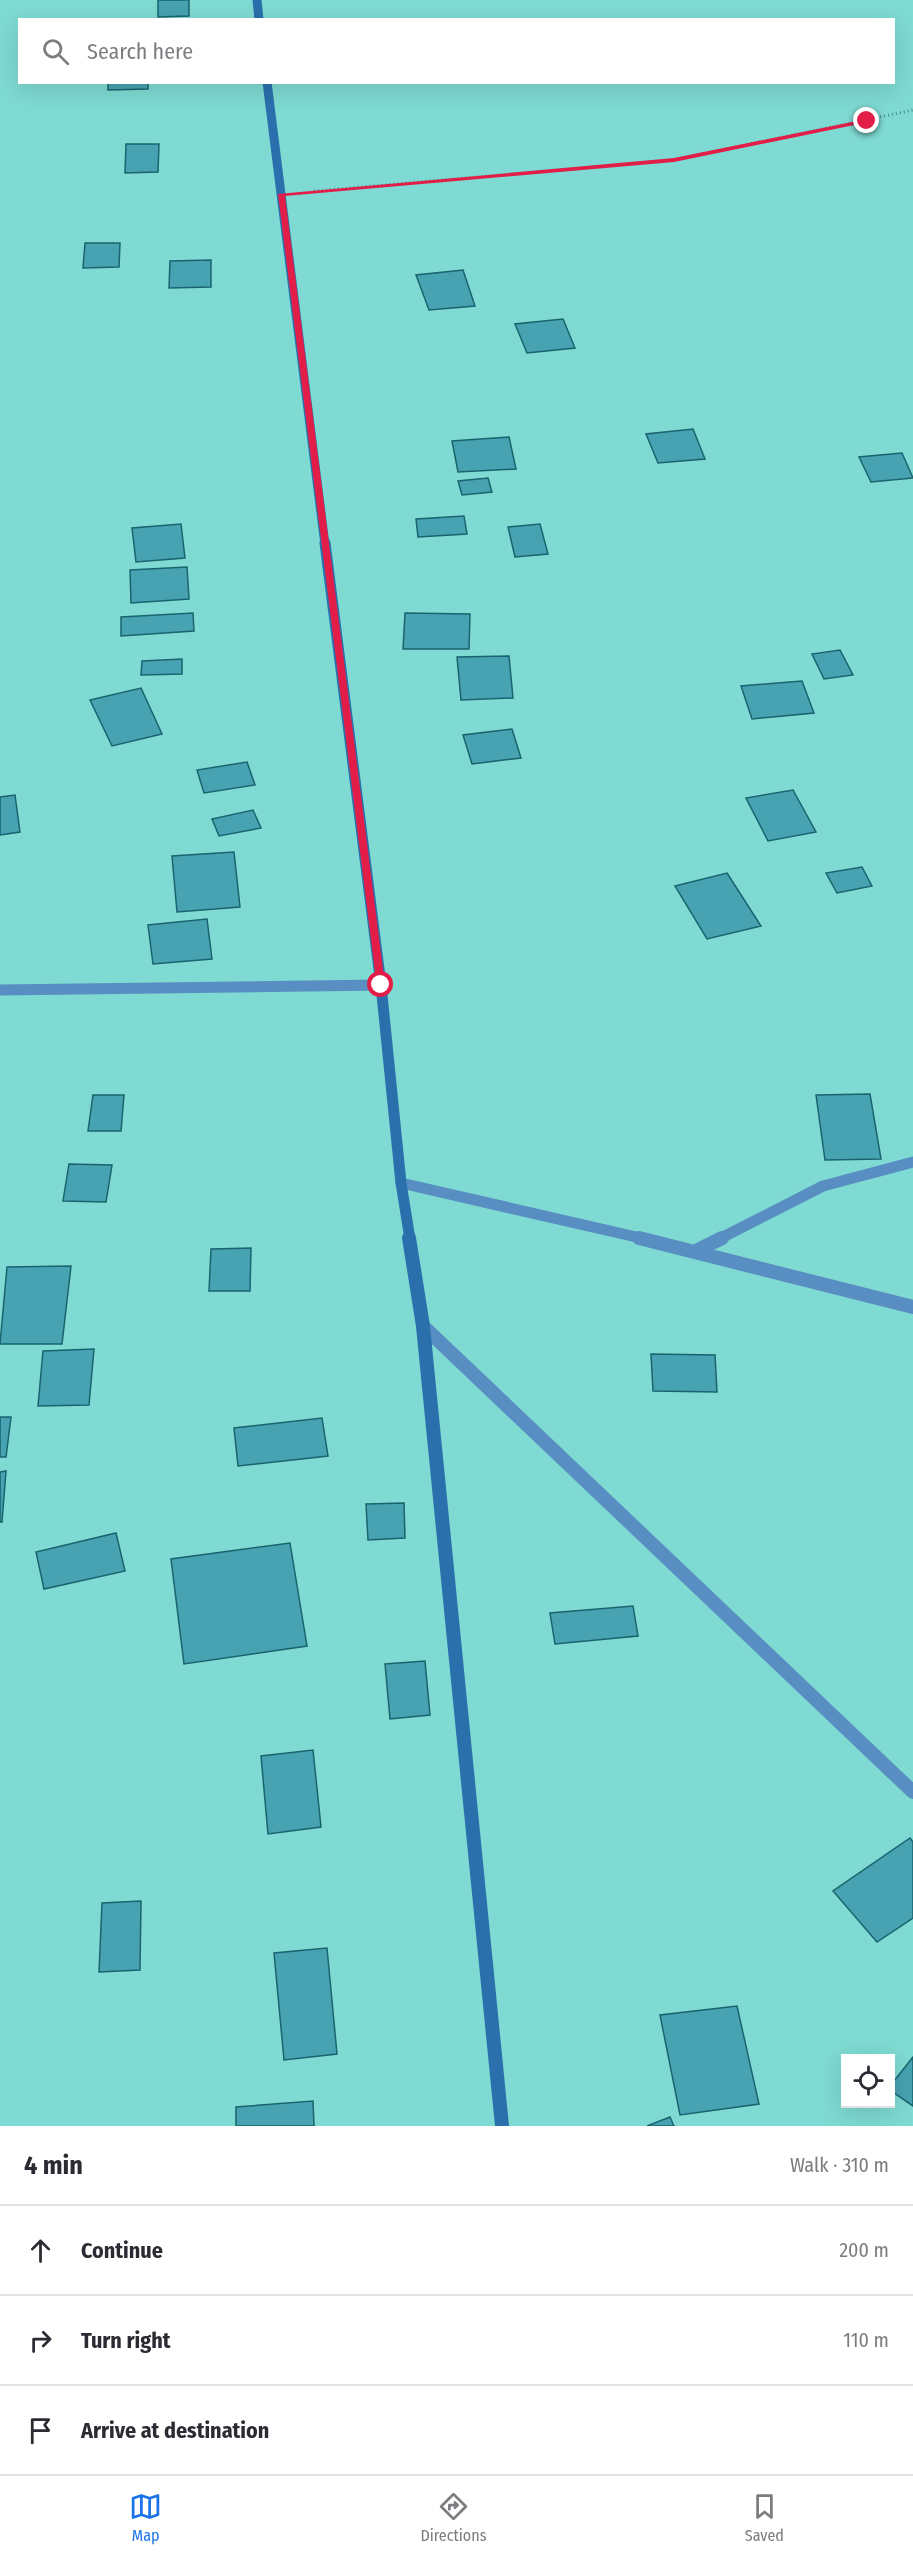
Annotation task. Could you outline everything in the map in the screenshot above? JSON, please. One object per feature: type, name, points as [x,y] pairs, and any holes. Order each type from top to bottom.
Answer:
[{"type":"street","points":[[257,0],[259,18]]},
{"type":"street","points":[[267,84],[381,985],[402,1183],[423,1326],[502,2126]]},
{"type":"street","points":[[0,990],[381,985]]},
{"type":"street","points":[[696,1251],[823,1186],[913,1162]]},
{"type":"street","points":[[402,1183],[696,1251],[913,1307]]},
{"type":"street","points":[[423,1326],[913,1792]]},
{"type":"path","points":[[281,194],[674,160],[913,110]]},
{"type":"building","points":[[158,0],[189,0],[189,16],[158,17]]},
{"type":"building","points":[[108,84],[148,84],[148,89],[108,90]]},
{"type":"building","points":[[126,144],[159,144],[158,172],[125,173]]},
{"type":"building","points":[[85,243],[120,243],[119,267],[83,268]]},
{"type":"building","points":[[211,260],[211,287],[169,288],[170,261]]},
{"type":"building","points":[[463,270],[475,306],[429,310],[416,275]]},
{"type":"building","points":[[563,319],[575,348],[527,353],[515,324]]},
{"type":"building","points":[[693,429],[705,459],[658,463],[646,434]]},
{"type":"building","points":[[509,437],[516,469],[458,472],[452,441]]},
{"type":"building","points":[[902,453],[913,478],[871,482],[859,457]]},
{"type":"building","points":[[488,478],[492,492],[462,495],[458,481]]},
{"type":"building","points":[[464,516],[467,534],[418,537],[416,519]]},
{"type":"building","points":[[181,524],[185,558],[136,562],[132,528]]},
{"type":"building","points":[[540,524],[548,554],[515,557],[508,527]]},
{"type":"building","points":[[187,567],[189,599],[131,603],[130,570]]},
{"type":"building","points":[[193,613],[194,631],[121,636],[121,617]]},
{"type":"building","points":[[405,613],[470,614],[469,649],[403,649]]},
{"type":"building","points":[[840,650],[853,675],[824,679],[812,654]]},
{"type":"building","points":[[509,656],[513,698],[461,700],[457,657]]},
{"type":"building","points":[[182,659],[182,674],[141,675],[142,661]]},
{"type":"building","points":[[802,681],[814,713],[752,719],[741,686]]},
{"type":"building","points":[[141,688],[162,734],[112,746],[90,700]]},
{"type":"building","points":[[512,729],[521,758],[472,764],[463,735]]},
{"type":"building","points":[[247,762],[255,785],[204,793],[197,770]]},
{"type":"building","points":[[793,790],[816,832],[768,841],[746,798]]},
{"type":"building","points":[[15,795],[20,832],[0,835],[0,797]]},
{"type":"building","points":[[253,810],[261,828],[219,836],[212,819]]},
{"type":"building","points":[[234,852],[240,907],[177,912],[172,856]]},
{"type":"building","points":[[862,867],[872,886],[837,893],[826,873]]},
{"type":"building","points":[[727,873],[761,926],[707,939],[675,886]]},
{"type":"building","points":[[207,919],[212,959],[153,964],[148,925]]},
{"type":"building","points":[[870,1094],[881,1159],[825,1160],[816,1095]]},
{"type":"building","points":[[93,1095],[124,1095],[121,1131],[88,1131]]},
{"type":"building","points":[[69,1164],[112,1165],[106,1202],[63,1201]]},
{"type":"building","points":[[251,1248],[250,1291],[209,1291],[211,1249]]},
{"type":"building","points":[[71,1266],[62,1344],[0,1344],[7,1267]]},
{"type":"building","points":[[94,1349],[89,1405],[38,1406],[43,1351]]},
{"type":"building","points":[[651,1354],[715,1355],[717,1392],[653,1391]]},
{"type":"building","points":[[0,1417],[11,1417],[6,1457],[0,1457]]},
{"type":"building","points":[[322,1418],[328,1456],[238,1466],[234,1428]]},
{"type":"building","points":[[6,1471],[2,1522],[0,1522],[0,1472]]},
{"type":"building","points":[[404,1503],[405,1538],[368,1540],[366,1504]]},
{"type":"building","points":[[116,1533],[125,1571],[44,1589],[36,1552]]},
{"type":"building","points":[[290,1543],[307,1646],[184,1664],[171,1559]]},
{"type":"building","points":[[633,1606],[638,1636],[555,1644],[550,1613]]},
{"type":"building","points":[[425,1661],[430,1715],[390,1719],[385,1664]]},
{"type":"building","points":[[313,1750],[321,1827],[268,1834],[261,1756]]},
{"type":"building","points":[[910,1838],[913,1842],[913,1918],[877,1942],[833,1891]]},
{"type":"building","points":[[141,1901],[140,1970],[99,1972],[102,1903]]},
{"type":"building","points":[[327,1948],[337,2054],[284,2060],[274,1953]]},
{"type":"building","points":[[737,2006],[759,2104],[680,2115],[660,2015]]},
{"type":"building","points":[[913,2057],[913,2106],[895,2093],[895,2080]]},
{"type":"building","points":[[313,2101],[314,2126],[236,2126],[236,2107]]},
{"type":"building","points":[[670,2117],[674,2126],[647,2126]]},
{"type":"route","points":[[381,985],[281,194],[674,160],[867,121]]}]
